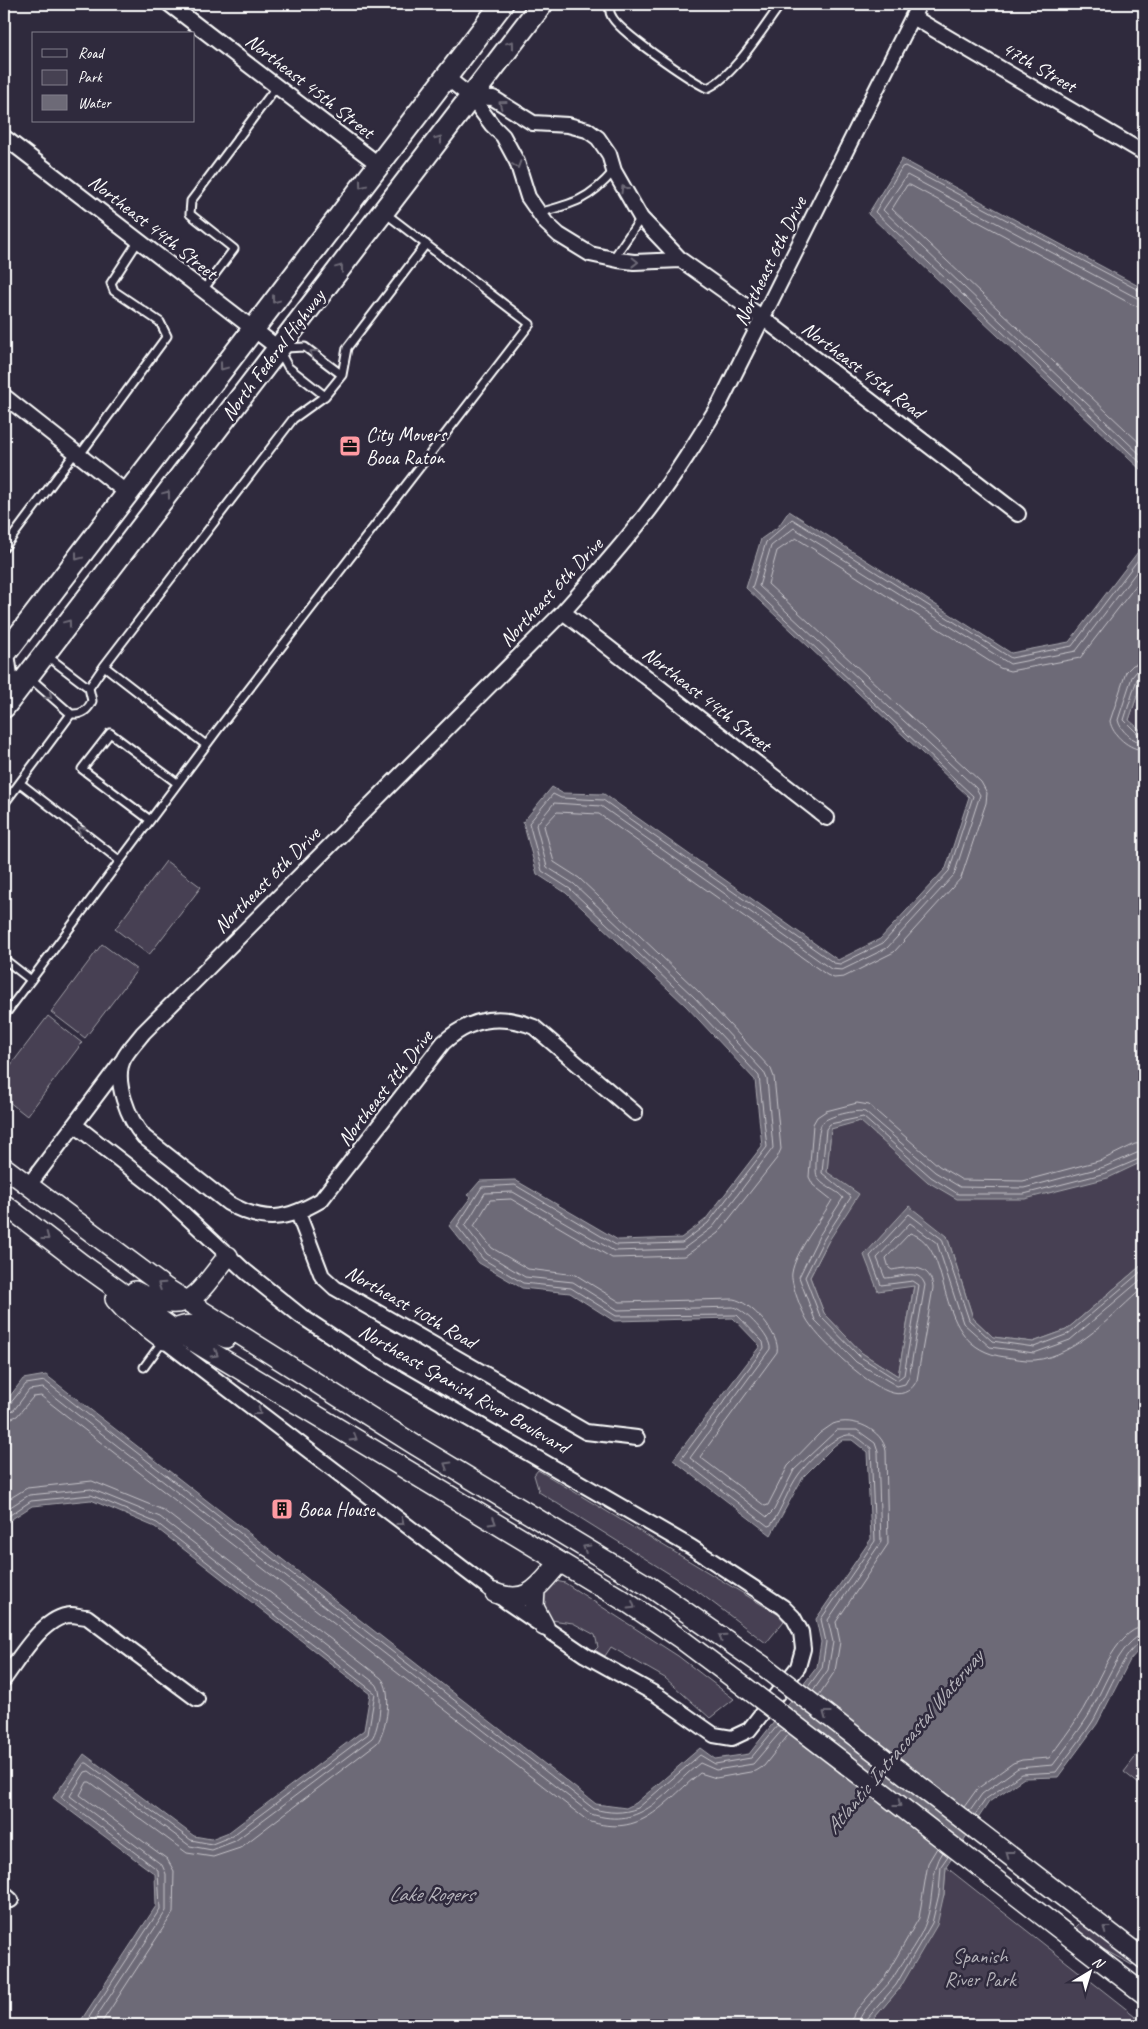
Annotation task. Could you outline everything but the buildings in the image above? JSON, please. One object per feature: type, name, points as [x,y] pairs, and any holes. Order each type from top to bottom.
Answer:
[{"type":"main road","name":"North Federal Highway","points":[[4,656],[127,492],[502,4]]},
{"type":"main road","name":"North Federal Highway","points":[[4,707],[542,4]]},
{"type":"main road","points":[[28,676],[23,658],[24,646],[38,609]]},
{"type":"main road","points":[[4,656],[6,672],[4,687]]},
{"type":"main road","points":[[4,1166],[143,1273],[415,1445],[650,1587],[762,1665],[1144,1959]]},
{"type":"main road","name":"Northeast Spanish River Boulevard","points":[[6,1211],[82,1264],[169,1335],[560,1562],[655,1621],[745,1687],[1144,1994]]},
{"type":"main road","points":[[82,1264],[159,1303],[178,1304],[187,1301],[200,1292],[228,1256]]},
{"type":"main road","points":[[169,1335],[183,1325],[201,1327],[306,1376]]},
{"type":"main road","points":[[495,1593],[518,1598],[535,1590],[560,1562]]},
{"type":"main road","points":[[535,1590],[534,1607],[544,1626]]},
{"type":"street","name":"Northeast 45th Street","points":[[169,4],[378,164]]},
{"type":"street","name":"Northeast 6th Drive","points":[[29,1186],[143,1033],[563,612],[616,552],[687,457],[720,403],[764,319],[919,4]]},
{"type":"street","name":"47th Street","points":[[913,17],[1144,153]]},
{"type":"street","points":[[446,76],[471,97],[510,147],[528,197],[538,214],[559,235],[590,254],[613,259],[634,262],[681,260]]},
{"type":"street","name":"Northeast 45th Road","points":[[471,97],[493,98],[533,123],[568,125],[587,130],[598,138],[609,154],[614,171],[640,218],[681,260],[764,319],[1018,514]]},
{"type":"street","name":"Northeast 44th Street","points":[[4,137],[278,348]]},
{"type":"street","points":[[4,396],[127,492]]},
{"type":"street","name":"Northeast 44th Street","points":[[563,612],[827,818]]},
{"type":"street","name":"Northeast 7th Drive","points":[[298,1214],[321,1200],[332,1189],[443,1044],[456,1032],[486,1019],[519,1020],[534,1026],[635,1112]]},
{"type":"street","points":[[123,1059],[121,1085],[134,1125],[144,1138],[228,1203],[243,1211],[258,1216],[275,1218],[298,1214]]},
{"type":"street","name":"Northeast Spanish River Boulevard","points":[[75,1125],[156,1189],[228,1256],[278,1299],[347,1347],[683,1542],[764,1593],[793,1617],[801,1632],[804,1649],[794,1674],[758,1720],[744,1734],[726,1738],[708,1732],[657,1694],[585,1655],[495,1593],[169,1335]]},
{"type":"street","name":"Northeast 40th Road","points":[[298,1214],[322,1276],[335,1288],[586,1432],[637,1438]]},
{"type":"street","points":[[4,1679],[41,1631],[53,1620],[70,1615],[87,1617],[197,1700]]},
{"type":"lane","points":[[610,4],[611,16],[621,28],[692,81],[707,88],[719,83],[732,69],[781,4]]},
{"type":"lane","points":[[203,290],[234,249],[190,214],[191,201],[277,86]]},
{"type":"lane","points":[[538,214],[577,202],[593,192],[614,171]]},
{"type":"lane","points":[[4,1016],[177,783],[530,324],[383,211]]},
{"type":"lane","points":[[613,259],[640,218]]},
{"type":"lane","points":[[4,548],[167,336],[160,322],[114,291],[111,283],[139,240]]},
{"type":"lane","points":[[89,688],[293,419],[325,396],[342,375],[347,348],[426,244]]},
{"type":"lane","points":[[325,396],[288,367],[278,348],[305,346],[342,375]]},
{"type":"lane","points":[[28,676],[72,714],[82,713],[90,706],[92,695],[89,688],[45,654]]},
{"type":"lane","points":[[104,666],[206,745]]},
{"type":"lane","points":[[4,804],[72,714]]},
{"type":"lane","points":[[150,820],[82,770],[110,733],[177,783]]},
{"type":"lane","points":[[20,782],[120,860]]},
{"type":"lane","points":[[4,959],[31,980]]},
{"type":"lane","points":[[144,1366],[169,1335]]},
{"type":"green space","points":[[1144,675],[1144,1263],[1066,1330],[1033,1342],[993,1337],[973,1318],[947,1236],[914,1285],[898,1376],[862,1353],[824,1313],[810,1277],[828,1242],[827,1172],[831,1129],[1129,720]]},
{"type":"green space","points":[[166,861],[201,887],[149,955],[115,929]]},
{"type":"green space","points":[[102,944],[137,970],[85,1038],[51,1012]]},
{"type":"green space","points":[[48,1016],[82,1043],[27,1116],[4,1098],[4,1074]]},
{"type":"green space","points":[[538,1470],[779,1615],[784,1621],[766,1643],[700,1593],[539,1492],[534,1475]]},
{"type":"green space","points":[[556,1581],[565,1583],[678,1656],[734,1699],[710,1718],[665,1678],[611,1647],[605,1656],[595,1650],[598,1647],[595,1635],[573,1623],[551,1620],[544,1608],[544,1592]]},
{"type":"green space","points":[[1144,1746],[1144,1788],[1124,1772]]},
{"type":"green space","name":"Spanish River Park","points":[[946,1867],[1144,2023],[1144,2025],[868,2025],[900,1988],[944,1895]]},
{"type":"green space","points":[[1081,1922],[1134,1963],[1132,1965],[1101,1948],[1075,1928]]},
{"type":"water","points":[[902,159],[1144,289],[1144,507],[1142,471],[868,214]]},
{"type":"water","points":[[789,511],[1011,653],[1069,642],[1144,544],[1144,675],[1129,720],[1144,733],[1144,1161],[1108,1178],[1025,1199],[957,1199],[928,1182],[860,1121],[831,1129],[827,1172],[859,1194],[828,1242],[810,1277],[824,1313],[862,1353],[898,1376],[914,1286],[878,1291],[864,1255],[909,1206],[947,1236],[973,1318],[993,1337],[1033,1342],[1066,1330],[1144,1263],[1144,1644],[1130,1660],[1097,1724],[1058,1777],[1024,1778],[989,1802],[946,1867],[944,1894],[937,1925],[900,1988],[868,2025],[78,2025],[156,1906],[155,1874],[53,1798],[84,1754],[194,1836],[211,1839],[229,1832],[364,1730],[370,1694],[155,1527],[91,1500],[32,1506],[4,1524],[4,1404],[23,1379],[46,1375],[596,1804],[626,1808],[636,1803],[700,1748],[715,1759],[749,1754],[817,1667],[821,1642],[816,1619],[871,1539],[867,1452],[852,1440],[842,1440],[834,1446],[803,1477],[771,1535],[673,1460],[760,1346],[733,1318],[614,1321],[570,1293],[522,1288],[479,1263],[449,1226],[471,1197],[468,1195],[480,1181],[515,1180],[618,1240],[681,1238],[705,1220],[762,1146],[755,1080],[686,1006],[566,893],[537,874],[523,822],[552,787],[562,793],[604,794],[838,960],[880,939],[946,868],[969,797],[746,588],[761,539],[778,527]]},
{"type":"place","name":"City Movers Boca Raton","points":[[350,446]]},
{"type":"place","name":"Boca House","points":[[282,1509]]},
{"type":"water label","name":"Atlantic Intracoastal Waterway","points":[[904,1742]]},
{"type":"water label","name":"Lake Rogers","points":[[431,1894]]}]
